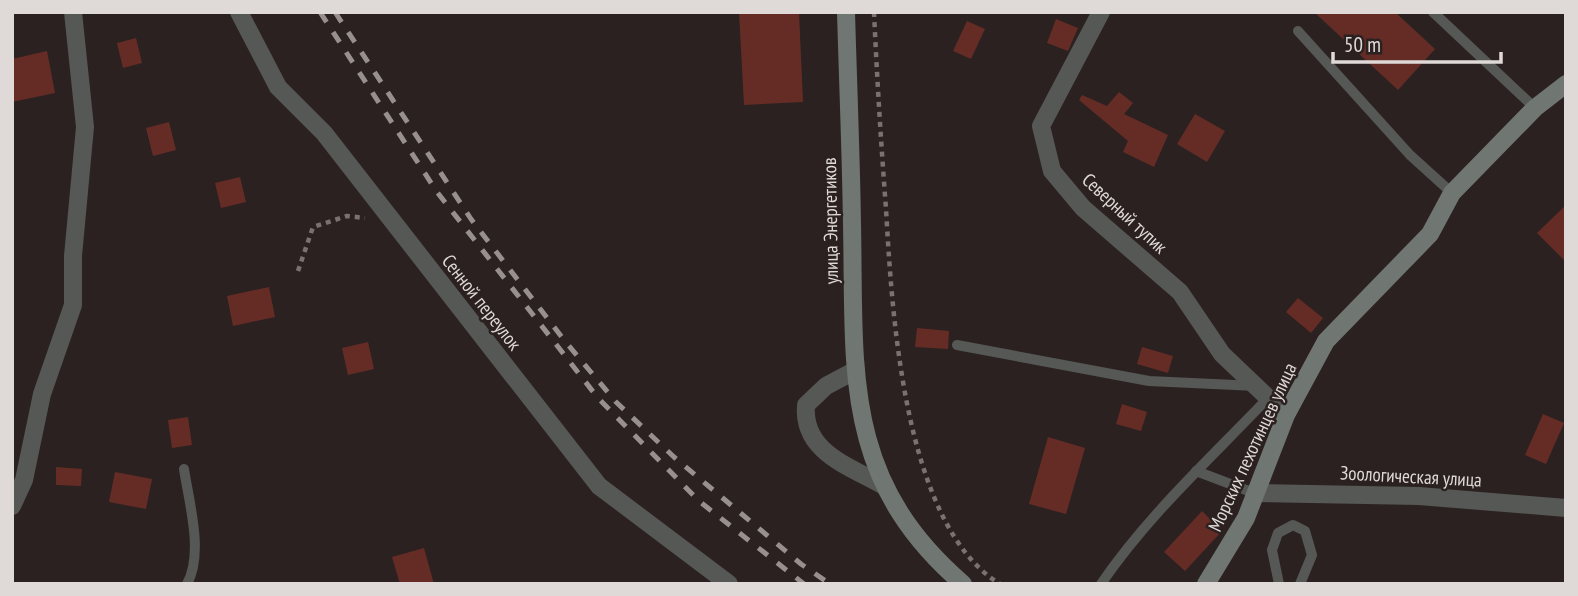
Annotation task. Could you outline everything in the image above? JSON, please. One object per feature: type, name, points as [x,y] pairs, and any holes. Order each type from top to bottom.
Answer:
[{"type":"main road","name":"улица Энергетиков","points":[[846,12],[856,370],[862,428],[884,486],[919,540],[963,584]]},
{"type":"main road","name":"Морских пехотинцев улица","points":[[1206,584],[1246,518],[1286,415],[1326,341],[1430,234],[1452,193],[1535,108],[1566,84]]},
{"type":"street","points":[[12,506],[24,480],[42,394],[73,305],[73,256],[85,127],[72,12]]},
{"type":"street","name":"Сенной переулок","points":[[239,12],[278,88],[324,133],[599,486],[729,584]]},
{"type":"street","name":"Северный тупик","points":[[1101,12],[1041,126],[1052,171],[1083,208],[1180,292],[1222,354],[1286,415]]},
{"type":"street","points":[[856,370],[826,386],[806,405],[804,423],[816,444],[884,486]]},
{"type":"street","name":"Зоологическая улица","points":[[1254,493],[1419,496],[1566,508]]},
{"type":"lane","points":[[1433,12],[1535,108]]},
{"type":"lane","points":[[1298,31],[1410,155],[1452,193]]},
{"type":"lane","points":[[957,345],[1149,381],[1264,392]]},
{"type":"lane","points":[[1101,584],[1148,522],[1264,392]]},
{"type":"lane","points":[[184,469],[193,534],[194,571],[187,584]]},
{"type":"lane","points":[[1196,471],[1254,493]]},
{"type":"lane","points":[[1279,584],[1272,550],[1278,533],[1293,525],[1305,531],[1312,555],[1300,584]]},
{"type":"path","points":[[874,12],[892,311],[904,395],[936,505],[963,548],[1000,584]]},
{"type":"path","points":[[298,271],[313,228],[347,216],[391,220]]},
{"type":"building","points":[[739,12],[799,12],[803,102],[744,105]]},
{"type":"building","points":[[1314,12],[1395,12],[1435,49],[1398,90]]},
{"type":"building","points":[[1056,19],[1078,28],[1068,51],[1047,43]]},
{"type":"building","points":[[967,21],[985,29],[971,59],[953,51]]},
{"type":"building","points":[[136,38],[142,63],[123,68],[117,43]]},
{"type":"building","points":[[47,51],[55,93],[12,102],[12,59]]},
{"type":"building","points":[[1119,92],[1133,103],[1124,114],[1168,135],[1154,167],[1123,152],[1128,141],[1079,100],[1082,95],[1107,106]]},
{"type":"building","points":[[1195,114],[1225,131],[1207,162],[1177,144]]},
{"type":"building","points":[[169,122],[176,150],[153,156],[146,128]]},
{"type":"building","points":[[240,177],[246,202],[221,208],[215,183]]},
{"type":"building","points":[[1566,205],[1566,262],[1537,233]]},
{"type":"building","points":[[269,287],[275,317],[233,326],[227,296]]},
{"type":"building","points":[[1298,298],[1323,318],[1311,333],[1286,312]]},
{"type":"building","points":[[917,328],[949,331],[948,349],[915,347]]},
{"type":"building","points":[[368,342],[374,369],[348,375],[342,348]]},
{"type":"building","points":[[1142,347],[1173,356],[1168,373],[1137,364]]},
{"type":"building","points":[[1122,404],[1147,412],[1141,431],[1116,424]]},
{"type":"building","points":[[1543,414],[1564,423],[1546,464],[1525,455]]},
{"type":"building","points":[[188,417],[192,445],[172,448],[168,420]]},
{"type":"building","points":[[1048,437],[1085,448],[1066,514],[1029,504]]},
{"type":"building","points":[[56,467],[82,469],[81,486],[56,485]]},
{"type":"building","points":[[115,472],[152,479],[146,509],[109,502]]},
{"type":"building","points":[[1202,511],[1222,531],[1185,571],[1164,552]]},
{"type":"building","points":[[424,548],[434,584],[400,584],[392,557]]},
{"type":"railway","points":[[320,12],[437,192],[598,398],[699,501],[804,584]]},
{"type":"railway","points":[[335,12],[471,219],[564,340],[616,402],[674,457],[801,564],[830,584]]}]
